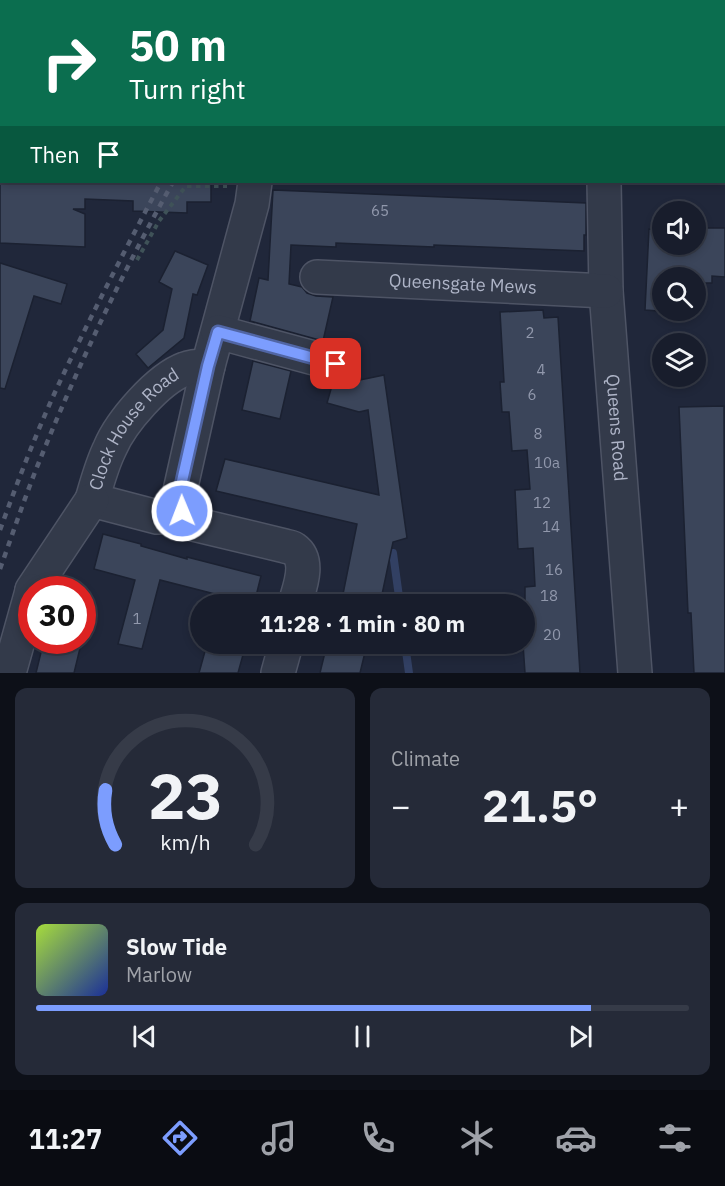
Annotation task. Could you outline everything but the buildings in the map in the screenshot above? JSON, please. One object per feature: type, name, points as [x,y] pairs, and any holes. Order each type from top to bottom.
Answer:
[{"type":"street","name":"Queens Road","points":[[604,183],[606,291],[635,673]]},
{"type":"street","name":"Clock House Road","points":[[208,366],[186,368],[165,380],[131,415],[110,448],[92,500],[157,516],[182,511],[180,490],[208,366],[254,190]]},
{"type":"street","name":"Queensgate Mews","points":[[317,277],[606,291]]},
{"type":"street","points":[[218,332],[336,364]]},
{"type":"street","points":[[41,576],[92,500]]},
{"type":"street","points":[[182,511],[193,524],[294,549],[303,564],[298,594]]},
{"type":"street","points":[[9,673],[18,641]]},
{"type":"street","points":[[278,673],[283,654]]},
{"type":"path","points":[[137,260],[159,221],[186,186],[254,190]]},
{"type":"waterway","points":[[393,553],[399,594]]},
{"type":"waterway","points":[[406,654],[409,673]]},
{"type":"railway","points":[[0,530],[26,460],[56,390],[160,183]]},
{"type":"railway","points":[[0,569],[60,411],[122,278],[172,183]]},
{"type":"route","points":[[182,511],[180,490],[218,332],[336,364]]}]
